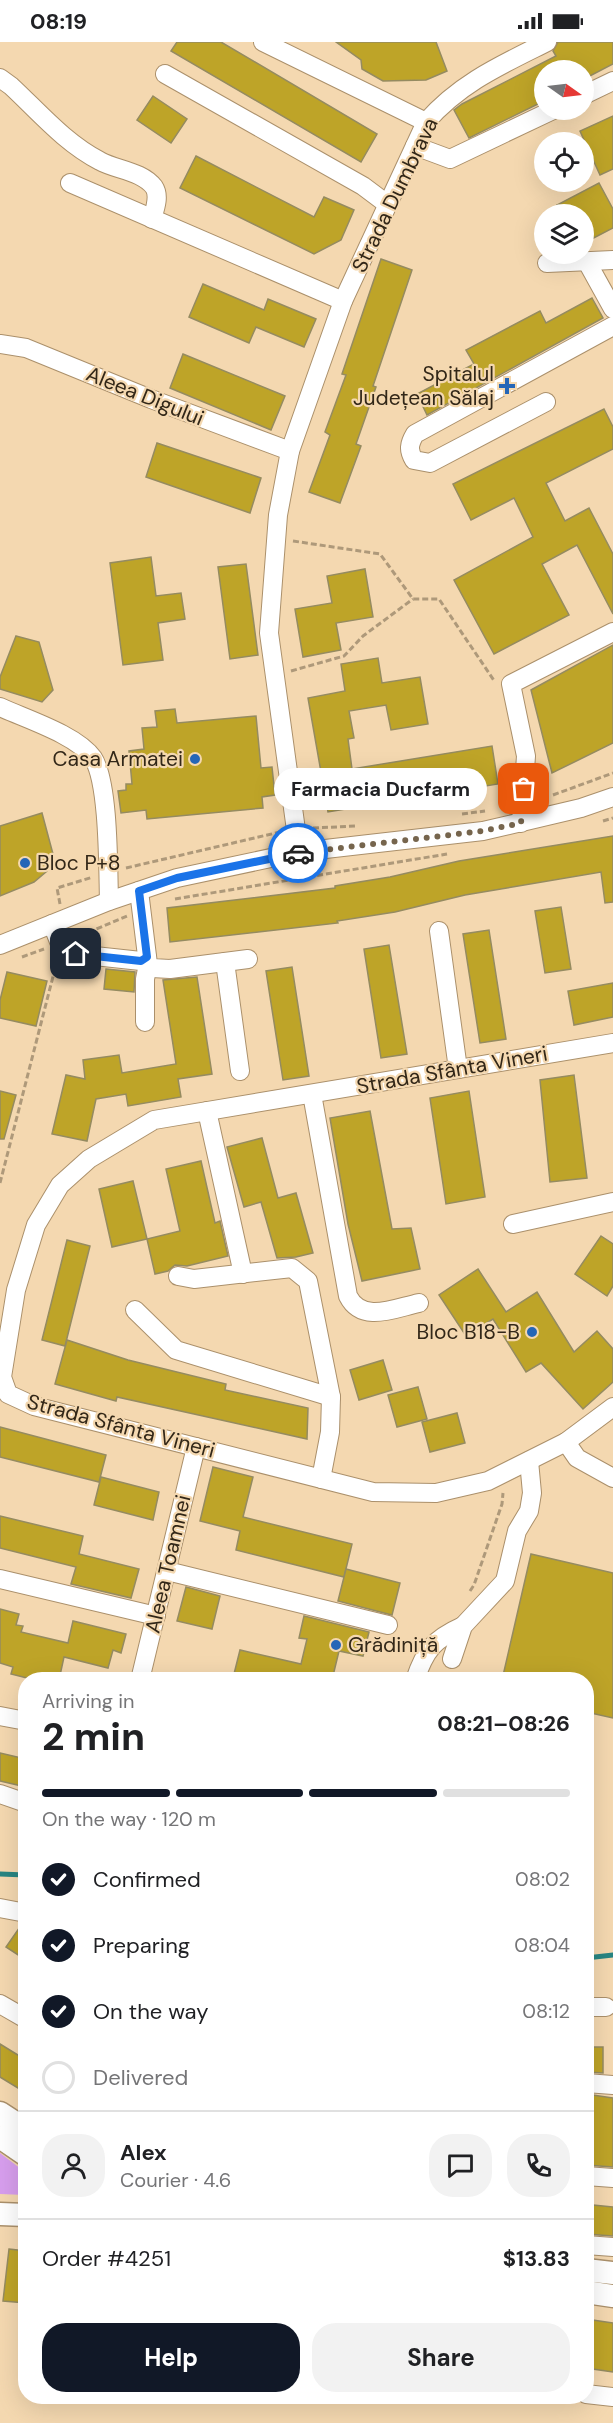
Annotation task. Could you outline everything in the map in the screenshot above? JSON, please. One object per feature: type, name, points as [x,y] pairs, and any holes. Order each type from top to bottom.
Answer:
[{"type":"main road","points":[[0,2113],[18,2125]]},
{"type":"main road","points":[[0,2137],[18,2149]]},
{"type":"main road","points":[[594,2271],[613,2273]]},
{"type":"main road","points":[[594,2293],[613,2295]]},
{"type":"street","points":[[262,42],[426,122]]},
{"type":"street","name":"Strada Dumbrava","points":[[299,852],[269,633],[277,538],[290,451],[343,301],[426,122],[443,103],[479,76],[547,42]]},
{"type":"street","points":[[165,74],[363,186],[387,204]]},
{"type":"street","points":[[0,78],[72,143],[100,161],[140,177],[154,187],[157,199],[152,219]]},
{"type":"street","points":[[594,90],[613,81]]},
{"type":"street","points":[[415,146],[450,159],[534,119]]},
{"type":"street","points":[[70,183],[343,301]]},
{"type":"street","points":[[594,261],[613,260]]},
{"type":"street","points":[[588,264],[613,309]]},
{"type":"street","points":[[546,402],[430,463],[414,460],[409,452],[410,442],[415,434],[613,326]]},
{"type":"street","name":"Aleea Digului","points":[[0,344],[26,348],[151,399],[290,451]]},
{"type":"street","points":[[521,823],[526,756],[511,684],[613,632]]},
{"type":"street","points":[[0,707],[73,741],[93,758],[103,781],[109,901]]},
{"type":"street","points":[[0,945],[109,901],[177,878],[299,852],[483,831],[521,823],[613,797]]},
{"type":"street","points":[[139,891],[148,961],[145,980],[145,1022]]},
{"type":"street","points":[[58,922],[60,944],[76,954],[103,959],[148,961]]},
{"type":"street","points":[[439,931],[458,1069]]},
{"type":"street","points":[[148,961],[152,968],[159,970],[248,959]]},
{"type":"street","points":[[225,962],[240,1071]]},
{"type":"street","name":"Strada Sfânta Vineri","points":[[613,1043],[154,1120],[89,1159],[60,1185],[36,1225],[8,1288],[1,1378],[8,1394],[34,1406],[372,1492],[436,1492],[488,1481],[566,1442],[613,1407]]},
{"type":"street","points":[[312,1094],[348,1296],[351,1302],[360,1310],[371,1313],[419,1303]]},
{"type":"street","points":[[207,1111],[243,1274]]},
{"type":"street","points":[[513,1224],[613,1202]]},
{"type":"street","points":[[178,1276],[194,1279],[292,1268],[308,1281],[331,1397],[330,1432],[321,1479]]},
{"type":"street","points":[[135,1310],[176,1350],[331,1397]]},
{"type":"street","points":[[566,1442],[577,1458],[613,1478]]},
{"type":"street","name":"Aleea Toamnei","points":[[142,1672],[196,1447]]},
{"type":"street","points":[[418,1672],[422,1660],[442,1636],[463,1626],[505,1581],[517,1531],[529,1511],[532,1493],[529,1461]]},
{"type":"street","points":[[167,1571],[388,1625]]},
{"type":"street","points":[[0,1579],[156,1616]]},
{"type":"street","points":[[452,1659],[463,1626]]},
{"type":"street","points":[[0,1716],[18,1719]]},
{"type":"street","points":[[0,1794],[18,1800]]},
{"type":"street","points":[[0,1908],[18,1911]]},
{"type":"street","points":[[0,2004],[18,2014]]},
{"type":"street","points":[[594,2007],[606,2007]]},
{"type":"street","points":[[594,2083],[613,2085]]},
{"type":"street","points":[[594,2177],[613,2178]]},
{"type":"street","points":[[594,2246],[613,2247]]},
{"type":"street","points":[[594,2395],[613,2397]]},
{"type":"path","points":[[277,538],[380,554],[412,599]]},
{"type":"path","points":[[275,675],[344,656],[363,636],[412,599],[439,599],[498,686],[511,684]]},
{"type":"path","points":[[553,795],[613,773]]},
{"type":"path","points":[[453,815],[488,811]]},
{"type":"path","points":[[593,823],[613,818]]},
{"type":"path","points":[[58,922],[57,888],[151,861],[296,828],[361,826]]},
{"type":"path","points":[[172,899],[453,853]]},
{"type":"path","points":[[20,957],[60,944],[141,909]]},
{"type":"path","points":[[0,1183],[60,944]]},
{"type":"path","points":[[467,1595],[474,1585],[502,1504],[504,1473]]},
{"type":"shaded area","points":[[0,2153],[18,2167],[18,2195],[0,2194]]},
{"type":"building","points":[[177,42],[221,42],[377,134],[361,162],[171,51]]},
{"type":"building","points":[[336,42],[436,42],[447,71],[426,80],[383,81],[362,69],[361,60]]},
{"type":"building","points":[[558,42],[613,42],[613,64],[594,74],[594,60],[548,60],[556,56],[553,51]]},
{"type":"building","points":[[534,67],[534,106],[469,138],[454,110]]},
{"type":"building","points":[[153,96],[187,119],[171,143],[137,120]]},
{"type":"building","points":[[613,116],[613,169],[600,175],[594,162],[594,132],[580,131]]},
{"type":"building","points":[[196,156],[314,217],[324,197],[354,210],[341,240],[314,254],[180,188]]},
{"type":"building","points":[[599,183],[613,209],[613,228],[594,238],[594,204],[559,204],[582,192],[594,192],[594,186]]},
{"type":"building","points":[[381,259],[412,270],[356,444],[361,446],[340,503],[309,492],[330,435],[325,432],[346,375],[342,374]]},
{"type":"building","points":[[203,284],[264,310],[268,299],[316,319],[304,347],[256,327],[249,343],[189,317]]},
{"type":"building","points":[[592,298],[603,318],[427,415],[417,394],[474,364],[466,350],[540,311],[546,323]]},
{"type":"building","points":[[183,354],[285,396],[271,430],[170,388]]},
{"type":"building","points":[[604,409],[613,427],[613,449],[546,483],[565,521],[589,508],[613,554],[613,614],[577,545],[542,564],[569,615],[494,654],[454,580],[533,537],[514,498],[471,520],[453,484]]},
{"type":"building","points":[[157,443],[261,478],[250,513],[146,477]]},
{"type":"building","points":[[151,557],[156,596],[181,593],[185,619],[158,623],[163,660],[123,665],[110,563]]},
{"type":"building","points":[[246,564],[258,655],[230,659],[218,567]]},
{"type":"building","points":[[365,569],[373,617],[336,623],[341,650],[303,657],[295,609],[332,603],[327,576]]},
{"type":"building","points":[[16,636],[39,642],[53,690],[42,702],[0,689],[0,677]]},
{"type":"building","points":[[613,645],[613,743],[552,773],[531,690]]},
{"type":"building","points":[[378,658],[382,683],[420,677],[428,724],[391,730],[386,705],[349,711],[354,738],[348,739],[352,769],[492,746],[498,784],[328,812],[308,698],[345,691],[341,664]]},
{"type":"building","name":"Casa Armatei","points":[[175,709],[177,723],[256,716],[261,768],[272,767],[275,795],[262,797],[263,808],[147,819],[146,810],[121,813],[118,791],[126,790],[126,784],[132,784],[129,751],[144,749],[142,728],[157,727],[155,711]]},
{"type":"building","name":"Bloc P+8","points":[[42,813],[53,854],[47,871],[34,882],[0,896],[0,826]]},
{"type":"building","points":[[613,836],[613,902],[605,903],[601,872],[465,895],[395,912],[337,921],[338,923],[170,942],[167,908],[335,888],[335,886],[390,877],[459,861]]},
{"type":"building","points":[[561,907],[571,969],[545,973],[535,911]]},
{"type":"building","points":[[489,930],[506,1039],[480,1043],[463,934]]},
{"type":"building","points":[[389,945],[407,1054],[381,1058],[364,949]]},
{"type":"building","points":[[292,967],[309,1076],[283,1080],[266,971]]},
{"type":"building","points":[[106,969],[135,972],[134,992],[104,989]]},
{"type":"building","points":[[7,972],[47,981],[36,1026],[0,1018],[0,1000]]},
{"type":"building","points":[[197,977],[212,1074],[178,1079],[181,1097],[128,1106],[126,1094],[96,1099],[87,1141],[52,1134],[66,1075],[85,1079],[83,1060],[119,1055],[122,1073],[176,1064],[163,980]]},
{"type":"building","points":[[613,983],[613,1017],[574,1025],[568,991]]},
{"type":"building","points":[[574,1075],[587,1178],[550,1182],[540,1080]]},
{"type":"building","points":[[0,1091],[16,1095],[4,1139],[0,1139]]},
{"type":"building","points":[[469,1091],[485,1197],[446,1204],[430,1098]]},
{"type":"building","points":[[370,1111],[392,1229],[411,1228],[420,1269],[362,1281],[348,1224],[330,1118]]},
{"type":"building","points":[[262,1138],[278,1198],[296,1193],[313,1253],[277,1258],[261,1202],[244,1207],[227,1147]]},
{"type":"building","points":[[201,1161],[215,1223],[220,1221],[228,1256],[187,1266],[175,1265],[168,1271],[155,1274],[147,1239],[180,1231],[166,1169]]},
{"type":"building","points":[[133,1181],[147,1239],[112,1247],[99,1189]]},
{"type":"building","points":[[601,1236],[613,1244],[613,1286],[607,1296],[575,1274]]},
{"type":"building","points":[[67,1240],[90,1246],[65,1346],[42,1340]]},
{"type":"building","points":[[478,1269],[506,1312],[537,1292],[574,1352],[597,1331],[613,1349],[613,1382],[583,1409],[541,1363],[526,1372],[493,1319],[466,1336],[439,1295]]},
{"type":"building","points":[[67,1340],[128,1360],[226,1384],[225,1390],[308,1408],[307,1439],[117,1397],[116,1401],[55,1384]]},
{"type":"building","points":[[383,1360],[392,1390],[359,1400],[350,1370]]},
{"type":"building","points":[[418,1387],[427,1419],[397,1427],[388,1395]]},
{"type":"building","points":[[457,1413],[465,1443],[430,1452],[422,1422]]},
{"type":"building","points":[[0,1427],[106,1455],[99,1482],[0,1457]]},
{"type":"building","points":[[213,1467],[253,1477],[243,1517],[352,1544],[344,1577],[236,1550],[240,1531],[200,1521]]},
{"type":"building","points":[[101,1477],[159,1492],[153,1520],[94,1505]]},
{"type":"building","points":[[0,1516],[83,1536],[79,1554],[139,1569],[131,1598],[71,1584],[76,1567],[0,1548]]},
{"type":"building","points":[[531,1554],[613,1573],[613,1718],[594,1714],[594,1672],[504,1672]]},
{"type":"building","points":[[346,1569],[400,1583],[392,1615],[338,1601]]},
{"type":"building","points":[[186,1587],[220,1596],[212,1629],[177,1621]]},
{"type":"building","points":[[0,1609],[19,1614],[16,1625],[23,1626],[21,1632],[68,1643],[73,1621],[126,1634],[121,1653],[113,1650],[108,1668],[64,1657],[61,1672],[18,1672],[18,1676],[11,1674],[13,1667],[0,1663]]},
{"type":"building","name":"Grădiniță","points":[[304,1616],[369,1632],[363,1656],[339,1651],[334,1672],[234,1672],[240,1650],[301,1664],[307,1639],[299,1638]]},
{"type":"building","points":[[0,1753],[18,1757],[18,1785],[0,1781]]},
{"type":"building","points":[[18,1930],[18,1955],[6,1947]]},
{"type":"building","points":[[0,2044],[18,2055],[18,2088],[0,2077]]},
{"type":"building","points":[[594,2047],[603,2047],[603,2073],[594,2072]]},
{"type":"building","points":[[594,2095],[613,2098],[613,2167],[594,2166]]},
{"type":"building","points":[[594,2205],[613,2207],[613,2236],[594,2235]]},
{"type":"building","points":[[9,2249],[18,2250],[18,2302],[3,2301]]},
{"type":"building","points":[[594,2320],[613,2323],[613,2372],[594,2369]]},
{"type":"waterway","points":[[0,1874],[18,1875]]},
{"type":"waterway","points":[[594,1957],[613,1955]]},
{"type":"way so far","points":[[298,853],[483,831],[521,823],[524,789]]},
{"type":"place","name":"Spitalul Județean Sălaj","points":[[507,386]]},
{"type":"place","name":"Casa Armatei","points":[[195,759]]},
{"type":"place","name":"Farmacia Ducfarm","points":[[524,789]]},
{"type":"place","name":"Bloc P+8","points":[[25,863]]},
{"type":"place","name":"Bloc B18-B","points":[[532,1332]]},
{"type":"place","name":"Grădiniță","points":[[336,1645]]},
{"type":"route","points":[[76,954],[103,959],[141,961],[147,957],[139,891],[177,878],[298,853]]}]
